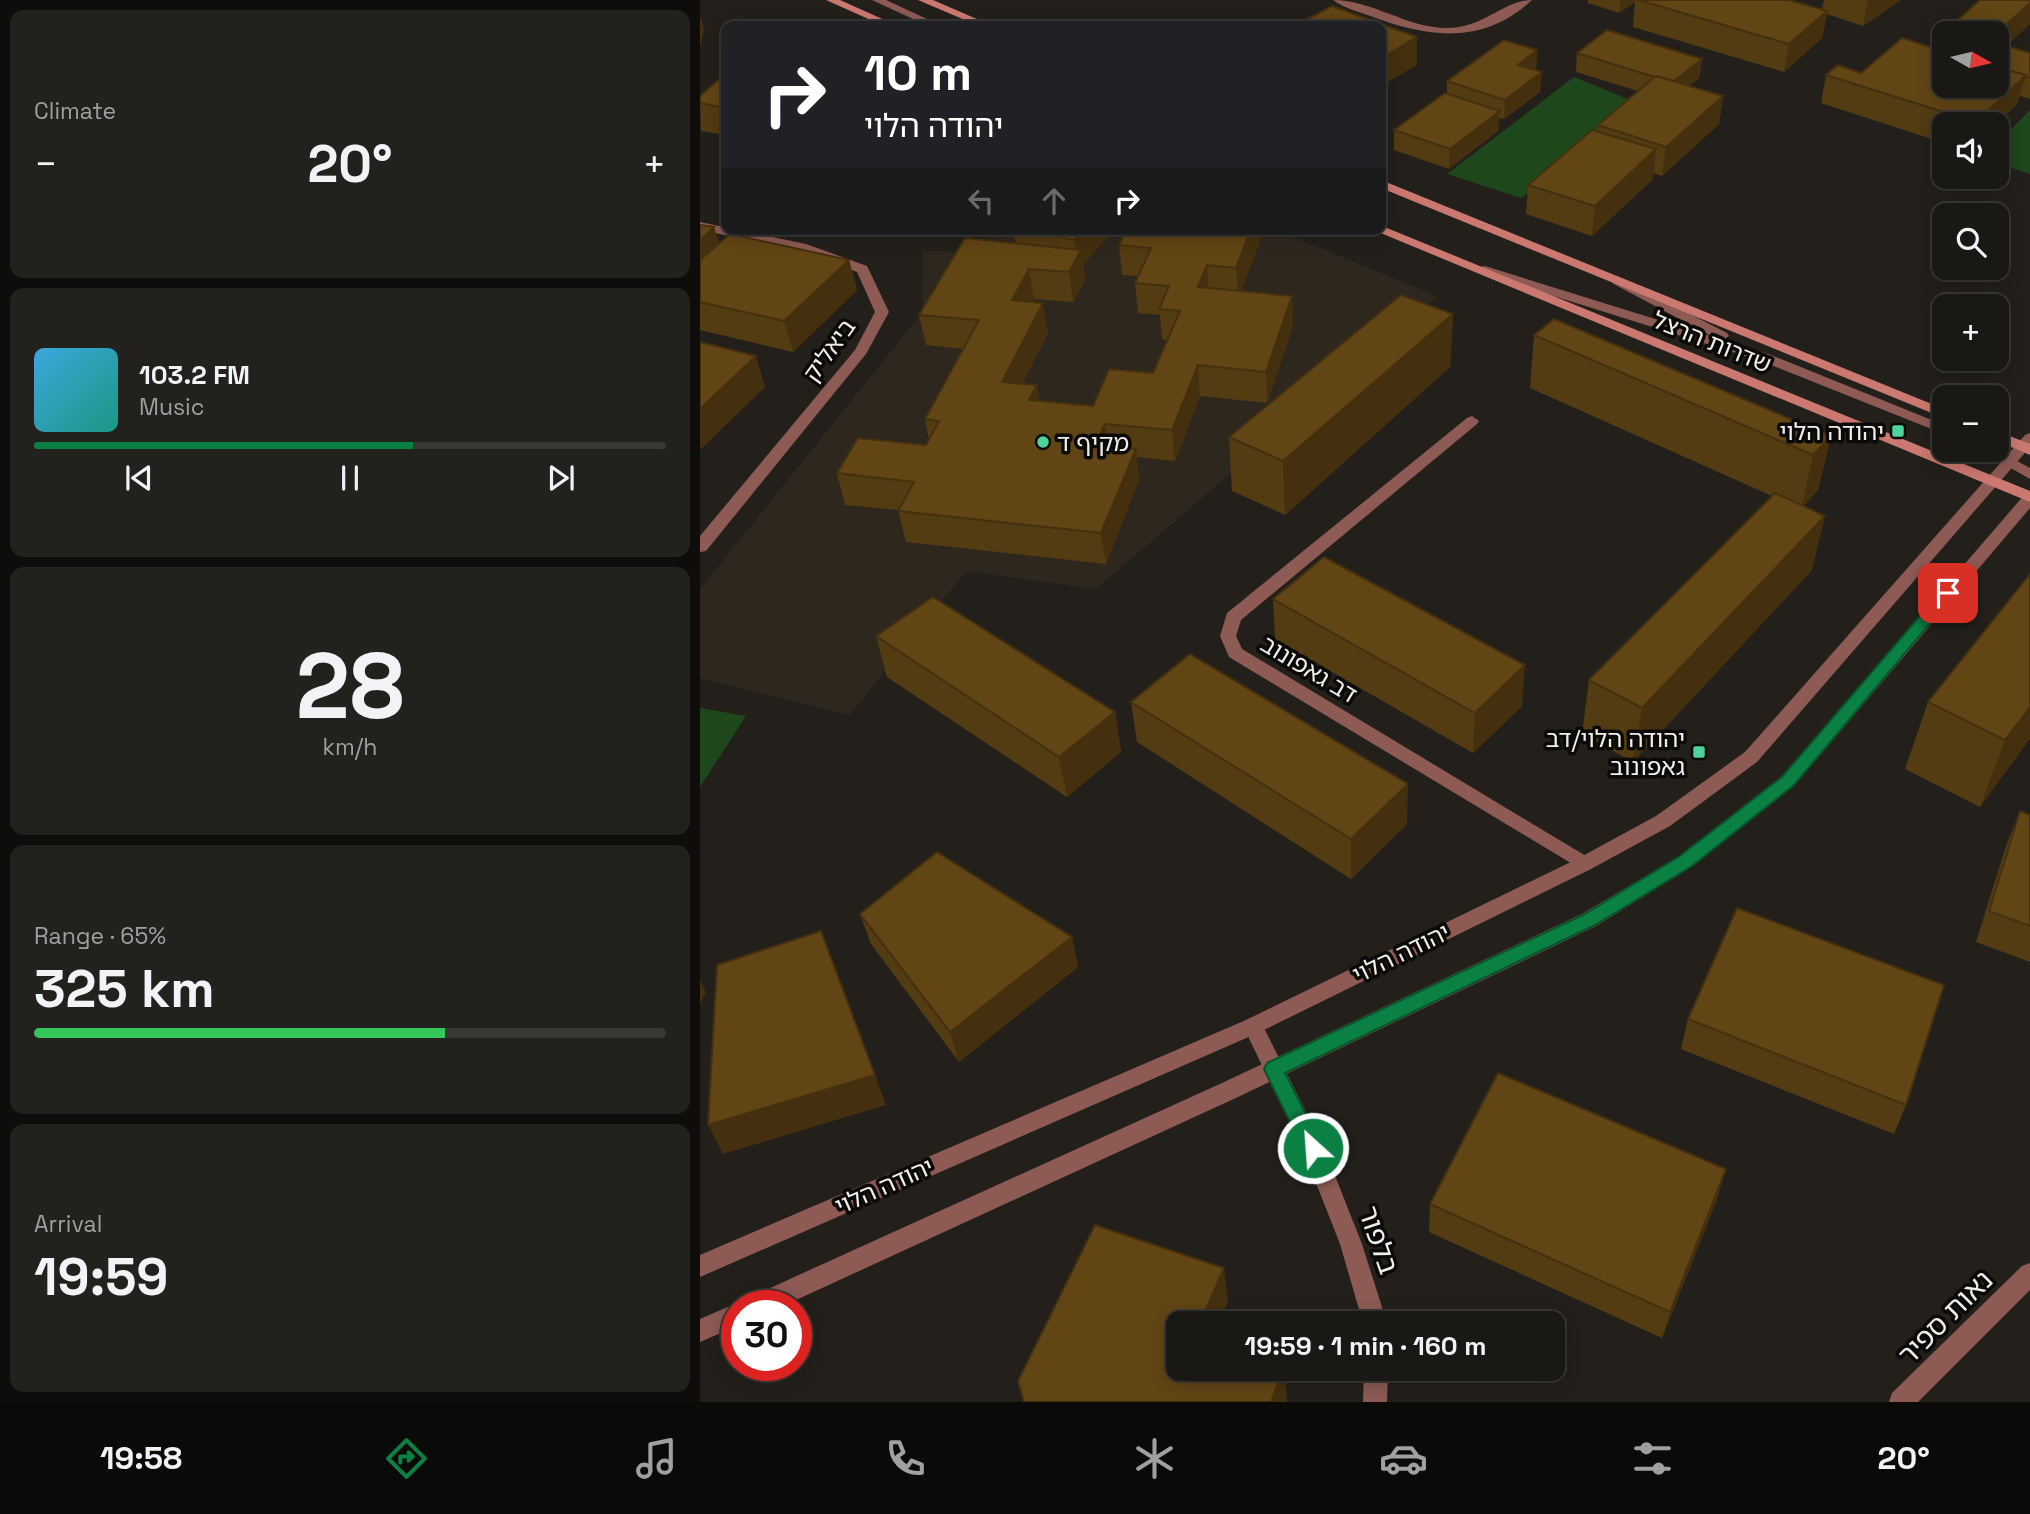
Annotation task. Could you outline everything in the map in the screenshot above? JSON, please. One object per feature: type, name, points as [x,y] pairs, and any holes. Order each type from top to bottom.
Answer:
[{"type":"main road","points":[[831,0],[881,21]]},
{"type":"main road","points":[[923,0],[976,21]]},
{"type":"main road","name":"שדרות הרצל","points":[[1386,186],[1932,409]]},
{"type":"main road","name":"שדרות הרצל","points":[[1386,233],[2030,498]]},
{"type":"main road","points":[[2009,440],[2027,445]]},
{"type":"street","points":[[877,0],[925,21]]},
{"type":"street","points":[[1338,0],[1440,32],[1478,27],[1527,0]]},
{"type":"street","name":"ביאליק","points":[[700,226],[721,230]]},
{"type":"street","name":"ביאליק","points":[[700,547],[861,351],[881,312],[862,269],[801,247],[743,235]]},
{"type":"street","points":[[1450,259],[1766,358],[1932,425]]},
{"type":"street","points":[[1595,271],[1766,358]]},
{"type":"street","name":"דב גאפונוב","points":[[1472,421],[1233,617],[1228,636],[1235,653],[1584,864]]},
{"type":"street","name":"יהודה הלוי","points":[[700,1266],[1253,1026],[1584,864],[1662,821],[1751,757],[2009,462],[2027,445]]},
{"type":"street","points":[[2009,462],[2030,474]]},
{"type":"street","name":"יהודה הלוי","points":[[791,1290],[1274,1069],[1589,920],[1686,861],[1788,781],[2030,498]]},
{"type":"street","name":"בלפור","points":[[1253,1026],[1313,1148],[1351,1244],[1371,1311]]},
{"type":"street","name":"נאות ספיר","points":[[1901,1402],[2030,1274]]},
{"type":"street","points":[[700,1331],[721,1321]]},
{"type":"street","points":[[1375,1402],[1376,1381]]},
{"type":"shaded area","name":"מקיף ד","points":[[993,235],[1289,235],[1437,296],[1096,589],[966,571],[850,715],[700,678],[700,589],[922,313],[923,251],[976,252]]},
{"type":"green space","points":[[1574,77],[1642,105],[1521,198],[1447,174]]},
{"type":"green space","points":[[2030,110],[2030,174],[2009,167],[2009,132]]},
{"type":"green space","points":[[700,708],[746,716],[700,787]]},
{"type":"building","points":[[1638,0],[1789,0],[1827,11],[1789,44]]},
{"type":"building","points":[[1980,0],[2030,0],[2009,22],[1957,21]]},
{"type":"building","points":[[1332,6],[1373,21],[1304,21]]},
{"type":"building","points":[[1386,26],[1417,37],[1386,55]]},
{"type":"building","points":[[1607,30],[1702,59],[1674,81],[1577,53]]},
{"type":"building","points":[[1902,38],[1932,47],[1932,98],[2002,98],[1987,112],[1944,112],[1826,75],[1838,65],[1861,73]]},
{"type":"building","points":[[1504,40],[1537,50],[1518,65],[1542,72],[1505,100],[1447,81]]},
{"type":"building","points":[[2011,47],[2030,53],[2030,78],[2009,70]]},
{"type":"building","points":[[2009,70],[2026,75],[2009,91]]},
{"type":"building","points":[[1656,76],[1723,96],[1666,147],[1598,125]]},
{"type":"building","points":[[721,77],[721,107],[700,103],[700,96]]},
{"type":"building","points":[[1445,93],[1500,111],[1450,149],[1394,130]]},
{"type":"building","points":[[1592,130],[1656,149],[1595,206],[1528,185]]},
{"type":"building","points":[[700,225],[714,227],[700,240]]},
{"type":"building","points":[[729,235],[735,235],[849,260],[784,321],[700,302],[700,260]]},
{"type":"building","points":[[1051,235],[1079,235],[1074,240]]},
{"type":"building","points":[[1123,235],[1249,235],[1236,268],[1207,265],[1198,287],[1292,296],[1266,372],[1198,365],[1172,430],[1105,424],[1096,445],[1136,449],[1101,533],[898,511],[914,482],[837,473],[858,438],[926,445],[939,421],[925,419],[979,320],[919,315],[965,238],[1081,250],[1069,272],[1029,269],[1012,300],[1043,303],[1002,382],[1037,385],[1029,400],[1093,406],[1109,369],[1153,373],[1180,311],[1159,309],[1169,286],[1135,283],[1151,248],[1119,245]]},
{"type":"building","points":[[1401,295],[1453,314],[1283,461],[1229,437]]},
{"type":"building","points":[[1554,319],[1831,436],[1813,455],[1534,335]]},
{"type":"building","points":[[700,342],[756,356],[700,409]]},
{"type":"building","points":[[1775,493],[1825,516],[1642,708],[1589,680]]},
{"type":"building","points":[[1324,557],[1525,665],[1475,713],[1273,599]]},
{"type":"building","points":[[2030,574],[2030,707],[2005,740],[1928,702]]},
{"type":"building","points":[[933,597],[1115,712],[1059,757],[876,636]]},
{"type":"building","points":[[1190,654],[1408,784],[1351,839],[1131,702]]},
{"type":"building","points":[[2020,811],[2030,815],[2030,926],[1989,911]]},
{"type":"building","points":[[937,852],[1072,937],[950,1032],[860,914]]},
{"type":"building","points":[[1737,908],[1944,985],[1906,1105],[1688,1019]]},
{"type":"building","points":[[821,931],[875,1075],[708,1125],[717,965]]},
{"type":"building","points":[[1498,1073],[1726,1169],[1670,1312],[1430,1204]]},
{"type":"building","points":[[1095,1225],[1224,1268],[1205,1311],[1166,1311],[1166,1381],[1279,1381],[1271,1402],[1024,1402],[1018,1381]]},
{"type":"place","name":"יהודה הלוי","points":[[1898,431]]},
{"type":"place","name":"מקיף ד","points":[[1043,442]]},
{"type":"place","name":"יהודה הלוי/דב גאפונוב","points":[[1699,752]]},
{"type":"route","points":[[1313,1148],[1274,1069],[1589,920],[1686,861],[1788,781],[1948,593]]}]
